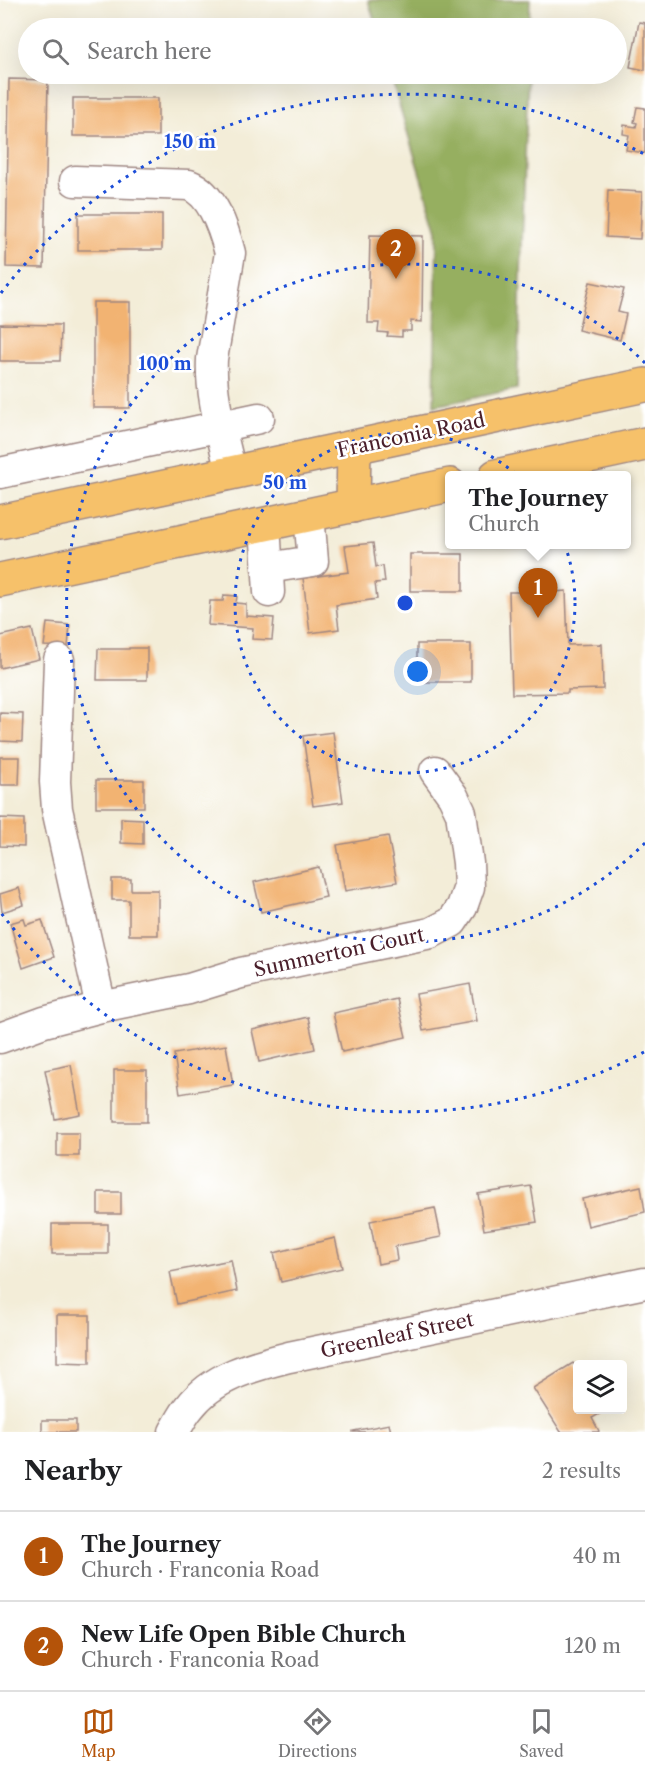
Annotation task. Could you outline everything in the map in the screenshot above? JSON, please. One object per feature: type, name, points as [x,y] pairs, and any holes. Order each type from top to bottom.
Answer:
[{"type":"main road","name":"Franconia Road","points":[[0,522],[645,386]]},
{"type":"main road","points":[[519,471],[645,444]]},
{"type":"main road","points":[[353,506],[354,447]]},
{"type":"main road","points":[[0,580],[445,486]]},
{"type":"street","points":[[75,181],[189,185],[204,194],[225,236],[230,253],[212,359],[213,390],[231,473]]},
{"type":"street","points":[[0,473],[260,418]]},
{"type":"street","points":[[265,524],[268,580],[313,561],[309,515]]},
{"type":"street","points":[[59,660],[55,782],[57,808],[101,1007]]},
{"type":"street","name":"Summerton Court","points":[[0,1038],[44,1022],[101,1007],[189,989],[241,973],[431,933],[452,922],[462,907],[469,887],[468,863],[461,813],[453,796],[435,771]]},
{"type":"street","name":"Greenleaf Street","points":[[174,1432],[190,1406],[213,1386],[236,1372],[250,1367],[645,1283]]},
{"type":"green space","points":[[368,0],[530,0],[529,18],[374,18]]},
{"type":"green space","points":[[393,84],[528,84],[517,389],[434,406],[437,231]]},
{"type":"building","points":[[639,22],[645,23],[645,70],[630,67]]},
{"type":"building","points":[[9,79],[18,79],[18,84],[48,84],[44,268],[6,267]]},
{"type":"building","points":[[73,98],[158,98],[158,136],[73,136]]},
{"type":"building","points":[[637,107],[645,108],[645,153],[626,150],[629,135],[623,134],[624,125],[636,127],[637,123],[634,122]]},
{"type":"building","points":[[608,190],[642,192],[640,239],[606,237]]},
{"type":"building","points":[[78,214],[162,214],[162,250],[78,250]]},
{"type":"building","points":[[370,235],[423,236],[422,322],[411,321],[411,331],[402,331],[402,337],[387,336],[388,333],[378,332],[379,323],[368,323]]},
{"type":"building","points":[[590,282],[624,289],[618,312],[626,314],[620,340],[578,330]]},
{"type":"building","points":[[93,302],[130,302],[130,408],[93,408]]},
{"type":"building","points":[[0,324],[61,325],[60,361],[0,361]]},
{"type":"building","points":[[373,543],[376,567],[383,566],[385,582],[375,583],[377,599],[336,605],[339,629],[310,633],[303,578],[349,572],[345,546]]},
{"type":"building","points":[[410,554],[463,554],[463,591],[410,591]]},
{"type":"building","points":[[544,585],[554,585],[554,592],[566,591],[568,645],[602,644],[603,689],[568,690],[568,693],[512,694],[509,592],[521,592],[520,587],[544,587]]},
{"type":"building","points":[[224,595],[237,596],[236,603],[246,604],[246,616],[274,618],[272,640],[252,639],[253,628],[208,625],[210,601],[223,601]]},
{"type":"building","points":[[47,623],[70,625],[68,647],[44,646]]},
{"type":"building","points":[[32,629],[39,659],[0,668],[0,636]]},
{"type":"building","points":[[417,644],[471,644],[471,682],[417,682]]},
{"type":"building","points":[[147,648],[147,680],[97,680],[98,649]]},
{"type":"building","points":[[0,713],[23,714],[22,742],[0,741]]},
{"type":"building","points":[[333,732],[343,802],[313,806],[303,736]]},
{"type":"building","points":[[0,757],[20,757],[19,785],[0,785]]},
{"type":"building","points":[[96,780],[144,780],[144,807],[96,807]]},
{"type":"building","points":[[0,818],[24,819],[24,847],[0,846]]},
{"type":"building","points":[[121,818],[143,819],[143,844],[121,843]]},
{"type":"building","points":[[388,836],[397,882],[345,891],[337,845]]},
{"type":"building","points":[[319,867],[326,897],[261,912],[254,882]]},
{"type":"building","points":[[112,879],[131,879],[131,890],[158,890],[158,935],[129,935],[129,900],[112,900]]},
{"type":"building","points":[[19,888],[24,905],[2,912],[0,894]]},
{"type":"building","points":[[24,919],[26,925],[42,920],[54,957],[23,968],[10,923]]},
{"type":"building","points":[[470,984],[477,1021],[423,1031],[416,994]]},
{"type":"building","points":[[397,999],[406,1037],[342,1052],[333,1013]]},
{"type":"building","points":[[308,1017],[315,1049],[259,1062],[252,1030]]},
{"type":"building","points":[[226,1045],[233,1085],[180,1094],[174,1054]]},
{"type":"building","points":[[71,1065],[80,1114],[55,1119],[45,1070]]},
{"type":"building","points":[[114,1070],[147,1070],[147,1122],[114,1122]]},
{"type":"building","points":[[57,1133],[79,1133],[79,1156],[57,1156]]},
{"type":"building","points":[[531,1186],[537,1222],[484,1230],[478,1194]]},
{"type":"building","points":[[641,1186],[645,1212],[588,1226],[582,1199]]},
{"type":"building","points":[[98,1192],[121,1192],[121,1214],[98,1214]]},
{"type":"building","points":[[435,1208],[441,1237],[395,1246],[397,1260],[378,1264],[370,1221]]},
{"type":"building","points":[[52,1224],[108,1224],[108,1254],[52,1254]]},
{"type":"building","points":[[335,1238],[342,1268],[281,1282],[274,1253]]},
{"type":"building","points":[[231,1260],[237,1291],[177,1304],[170,1272]]},
{"type":"building","points":[[57,1315],[90,1315],[90,1363],[57,1362]]},
{"type":"building","points":[[573,1363],[573,1414],[599,1414],[592,1418],[599,1431],[561,1432],[533,1388]]},
{"type":"building","points":[[42,1420],[76,1420],[76,1432],[42,1432]]},
{"type":"building","points":[[389,1424],[391,1432],[353,1432],[353,1431]]},
{"type":"place","name":"New Life Open Bible Church","points":[[396,279]]},
{"type":"place","name":"The Journey","points":[[538,618]]}]
